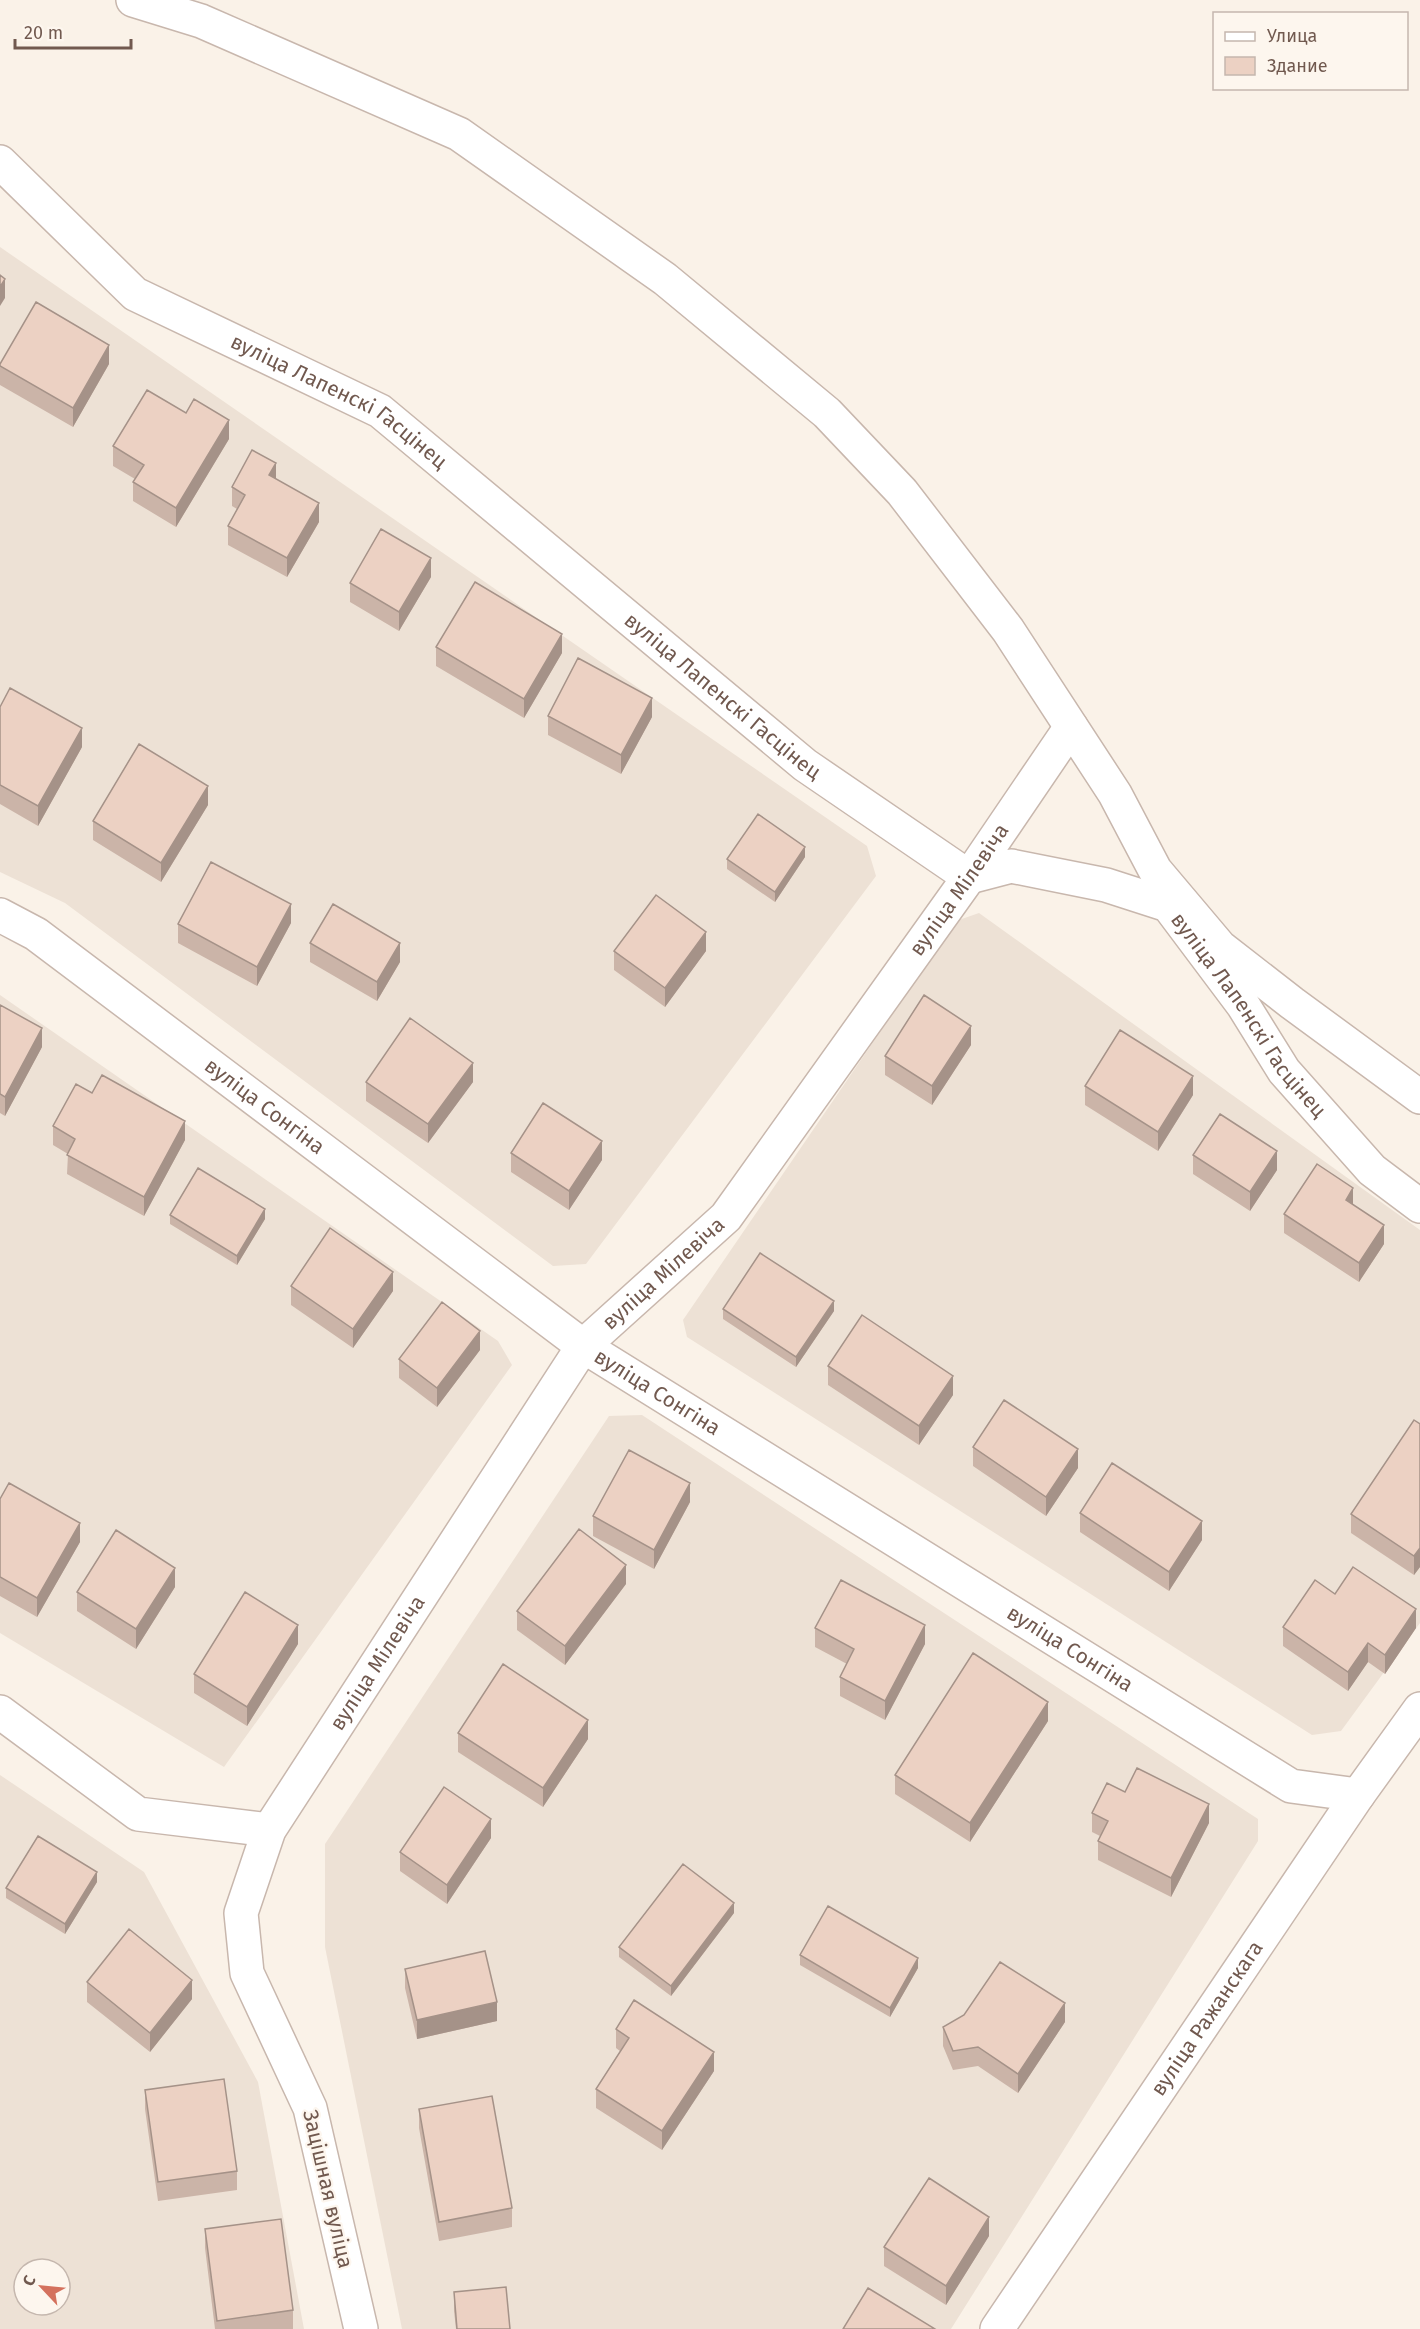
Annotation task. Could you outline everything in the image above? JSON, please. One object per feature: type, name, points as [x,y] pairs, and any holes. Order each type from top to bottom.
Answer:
[{"type":"street","points":[[133,0],[201,21],[459,134],[665,279],[827,413],[902,492],[1008,630],[1115,794],[1155,870],[1221,947],[1292,1003],[1420,1097]]},
{"type":"street","name":"вуліца Лапенскі Гасцінец","points":[[0,162],[135,294],[380,411],[805,765],[969,877],[1011,866],[1106,885],[1168,905],[1243,1005],[1284,1071],[1372,1170],[1420,1206]]},
{"type":"street","name":"вуліца Мілевіча","points":[[269,1830],[583,1346],[726,1217],[969,877],[1071,727]]},
{"type":"street","name":"вуліца Сонгіна","points":[[0,915],[36,934],[583,1346],[1291,1786],[1358,1795]]},
{"type":"street","name":"вуліца Ражанскага","points":[[997,2329],[1358,1795],[1420,1709]]},
{"type":"street","points":[[0,1712],[138,1814],[269,1830]]},
{"type":"street","name":"Зацішная вуліца","points":[[269,1830],[241,1913],[247,1973],[310,2108],[361,2329]]},
{"type":"shaded area","points":[[0,247],[867,846],[876,876],[586,1264],[553,1266],[65,903],[0,872]]},
{"type":"shaded area","points":[[979,913],[1420,1230],[1420,1623],[1341,1731],[1312,1735],[687,1337],[683,1320],[956,921]]},
{"type":"shaded area","points":[[0,995],[498,1341],[512,1365],[224,1767],[0,1633]]},
{"type":"shaded area","points":[[642,1415],[1258,1819],[1258,1841],[951,2329],[402,2329],[325,1947],[325,1844],[609,1416]]},
{"type":"shaded area","points":[[0,1775],[144,1872],[258,2082],[304,2329],[0,2329]]},
{"type":"building","points":[[0,275],[5,279],[0,287]]},
{"type":"building","points":[[36,302],[109,345],[73,408],[0,366]]},
{"type":"building","points":[[147,390],[186,413],[194,399],[229,420],[176,508],[133,482],[144,465],[113,446]]},
{"type":"building","points":[[252,450],[276,463],[269,475],[319,503],[287,558],[228,526],[245,495],[232,487]]},
{"type":"building","points":[[381,529],[431,558],[399,612],[350,583]]},
{"type":"building","points":[[475,582],[562,634],[524,699],[436,647]]},
{"type":"building","points":[[578,658],[652,698],[621,755],[548,716]]},
{"type":"building","points":[[10,688],[82,728],[38,806],[0,785],[0,707]]},
{"type":"building","points":[[139,744],[208,786],[161,863],[93,821]]},
{"type":"building","points":[[758,814],[805,847],[775,892],[727,859]]},
{"type":"building","points":[[211,862],[291,904],[257,967],[178,924]]},
{"type":"building","points":[[656,895],[706,932],[665,988],[614,951]]},
{"type":"building","points":[[333,904],[400,943],[377,982],[310,943]]},
{"type":"building","points":[[924,995],[971,1026],[932,1086],[885,1056]]},
{"type":"building","points":[[0,1005],[42,1028],[5,1097],[0,1094]]},
{"type":"building","points":[[410,1018],[473,1063],[428,1124],[366,1082]]},
{"type":"building","points":[[1120,1030],[1193,1076],[1158,1132],[1085,1086]]},
{"type":"building","points":[[102,1075],[185,1121],[144,1197],[67,1155],[75,1139],[53,1126],[76,1084],[92,1093]]},
{"type":"building","points":[[543,1103],[602,1141],[569,1191],[511,1153]]},
{"type":"building","points":[[1220,1114],[1277,1151],[1250,1192],[1193,1155]]},
{"type":"building","points":[[1317,1164],[1353,1188],[1346,1200],[1384,1225],[1359,1263],[1284,1214]]},
{"type":"building","points":[[198,1168],[265,1209],[237,1256],[170,1215]]},
{"type":"building","points":[[330,1228],[393,1272],[353,1329],[291,1286]]},
{"type":"building","points":[[760,1253],[834,1301],[796,1357],[723,1309]]},
{"type":"building","points":[[442,1302],[480,1331],[437,1388],[399,1359]]},
{"type":"building","points":[[862,1315],[953,1376],[919,1426],[828,1366]]},
{"type":"building","points":[[1004,1400],[1078,1449],[1046,1497],[973,1447]]},
{"type":"building","points":[[1414,1420],[1420,1424],[1420,1548],[1414,1556],[1351,1514]]},
{"type":"building","points":[[629,1450],[690,1483],[654,1550],[593,1516]]},
{"type":"building","points":[[1112,1463],[1202,1521],[1169,1572],[1080,1513]]},
{"type":"building","points":[[9,1483],[80,1523],[37,1598],[0,1577],[0,1499]]},
{"type":"building","points":[[579,1529],[626,1565],[565,1646],[517,1611]]},
{"type":"building","points":[[116,1530],[175,1568],[136,1629],[77,1592]]},
{"type":"building","points":[[1353,1567],[1416,1609],[1385,1655],[1368,1643],[1348,1672],[1283,1627],[1315,1580],[1335,1594]]},
{"type":"building","points":[[841,1580],[925,1625],[885,1701],[840,1677],[854,1649],[815,1628]]},
{"type":"building","points":[[245,1592],[298,1625],[247,1707],[194,1674]]},
{"type":"building","points":[[973,1653],[1048,1702],[970,1823],[895,1775]]},
{"type":"building","points":[[503,1664],[588,1720],[543,1788],[458,1733]]},
{"type":"building","points":[[1137,1768],[1209,1804],[1171,1878],[1098,1841],[1108,1821],[1092,1813],[1107,1783],[1125,1792]]},
{"type":"building","points":[[444,1787],[491,1819],[447,1885],[400,1852]]},
{"type":"building","points":[[38,1836],[97,1872],[65,1924],[6,1888]]},
{"type":"building","points":[[683,1864],[734,1903],[671,1986],[619,1947]]},
{"type":"building","points":[[828,1906],[918,1958],[890,2008],[800,1955]]},
{"type":"building","points":[[129,1929],[192,1980],[150,2033],[87,1982]]},
{"type":"building","points":[[485,1951],[497,2002],[417,2020],[405,1969]]},
{"type":"building","points":[[1000,1962],[1065,2003],[1018,2074],[978,2047],[953,2051],[943,2027],[964,2015]]},
{"type":"building","points":[[634,2000],[714,2052],[662,2131],[596,2089],[629,2038],[616,2029]]},
{"type":"building","points":[[224,2079],[237,2171],[158,2182],[145,2090]]},
{"type":"building","points":[[492,2096],[512,2208],[439,2222],[419,2109]]},
{"type":"building","points":[[929,2178],[989,2217],[946,2286],[884,2247]]},
{"type":"building","points":[[281,2219],[293,2310],[217,2321],[205,2229]]},
{"type":"building","points":[[506,2287],[510,2329],[457,2329],[454,2292]]},
{"type":"building","points":[[868,2288],[935,2329],[843,2329]]}]
